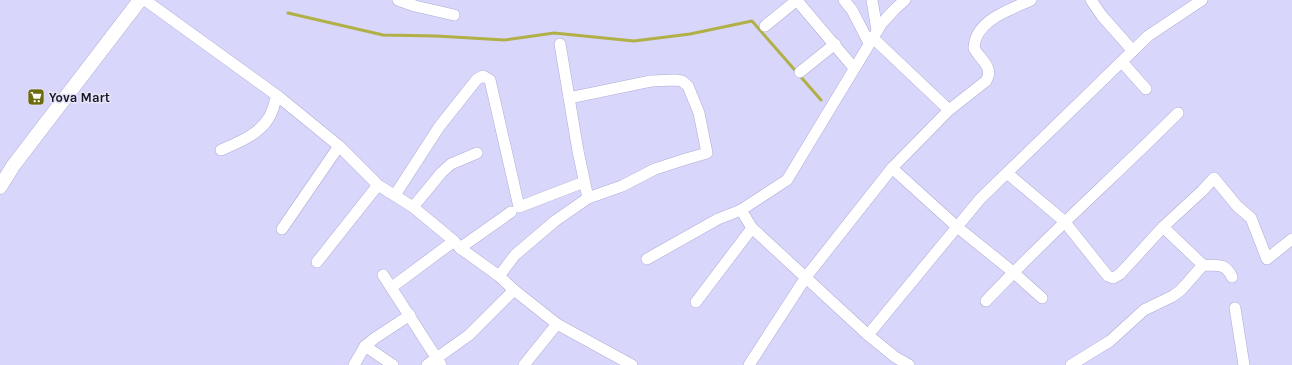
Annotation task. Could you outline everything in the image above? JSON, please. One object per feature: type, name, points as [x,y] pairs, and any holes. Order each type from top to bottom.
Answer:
[{"type":"street","points":[[0,188],[13,166],[140,0]]},
{"type":"street","points":[[145,0],[277,96],[339,146],[378,185],[413,207],[457,245],[499,276],[514,290],[557,324],[632,365]]},
{"type":"street","points":[[398,0],[454,15]]},
{"type":"street","points":[[431,10],[438,0]]},
{"type":"street","points":[[844,0],[873,37],[949,110]]},
{"type":"street","points":[[872,0],[873,37]]},
{"type":"street","points":[[647,259],[718,219],[740,210],[787,180],[882,23],[905,0]]},
{"type":"street","points":[[749,365],[806,277],[892,168],[949,110],[989,77],[989,68],[974,48],[980,28],[998,16],[1031,0]]},
{"type":"street","points":[[1091,0],[1102,16],[1133,51]]},
{"type":"street","points":[[868,335],[956,226],[980,199],[1148,36],[1202,0]]},
{"type":"street","points":[[765,26],[792,4],[795,2],[799,3],[854,68]]},
{"type":"street","points":[[560,44],[588,198]]},
{"type":"street","points":[[800,72],[835,44]]},
{"type":"street","points":[[1122,62],[1146,89]]},
{"type":"street","points":[[395,195],[439,127],[477,79],[483,76],[490,80],[520,207],[584,182]]},
{"type":"street","points":[[499,276],[515,255],[555,221],[588,198],[622,186],[655,169],[686,158],[707,153],[699,113],[688,86],[682,81],[651,81],[569,98]]},
{"type":"street","points":[[221,150],[240,141],[264,124],[269,119],[277,96]]},
{"type":"street","points":[[986,301],[1064,221],[1141,150],[1178,113]]},
{"type":"street","points":[[282,229],[339,146]]},
{"type":"street","points":[[413,207],[442,172],[451,164],[477,153]]},
{"type":"street","points":[[892,168],[956,226],[1013,272],[1042,298]]},
{"type":"street","points":[[1007,172],[1064,221],[1108,276],[1113,278],[1120,274],[1163,227],[1214,178],[1237,206],[1251,218],[1268,259],[1292,239]]},
{"type":"street","points":[[317,262],[378,185]]},
{"type":"street","points":[[740,210],[752,228],[868,335],[895,357],[909,365]]},
{"type":"street","points":[[392,287],[511,212]]},
{"type":"street","points":[[1163,227],[1203,265],[1223,266],[1229,270],[1232,277]]},
{"type":"street","points":[[696,302],[752,228]]},
{"type":"street","points":[[1071,365],[1110,341],[1144,310],[1177,293],[1203,265]]},
{"type":"street","points":[[383,274],[410,315],[435,363],[469,335],[514,290]]},
{"type":"street","points":[[1235,308],[1244,365]]},
{"type":"street","points":[[354,365],[365,346],[374,338],[410,315]]},
{"type":"street","points":[[524,365],[557,324]]},
{"type":"street","points":[[365,346],[393,365]]},
{"type":"waterway","points":[[288,13],[383,35],[505,40],[554,33],[634,41],[690,34],[752,21],[821,100]]},
{"type":"place","name":"Yova Mart","points":[[36,97]]}]
